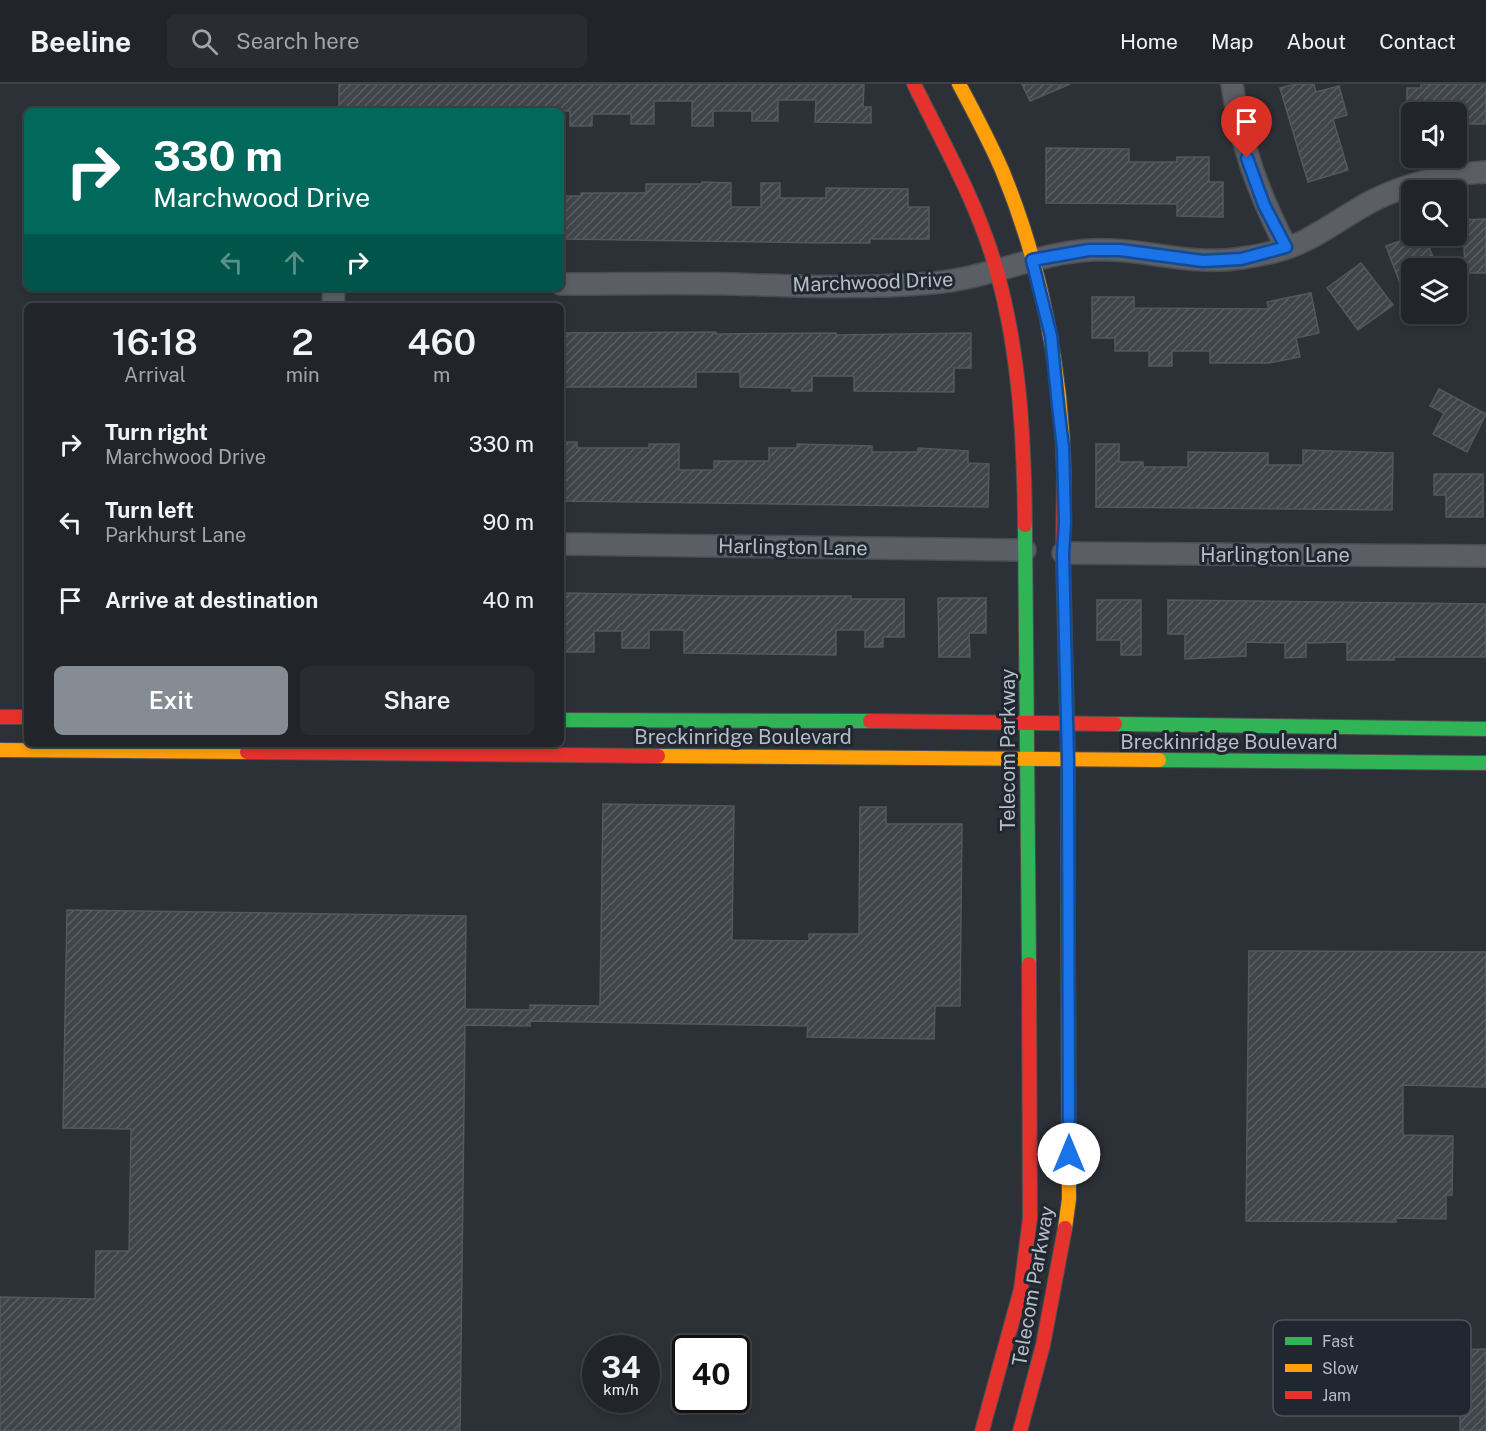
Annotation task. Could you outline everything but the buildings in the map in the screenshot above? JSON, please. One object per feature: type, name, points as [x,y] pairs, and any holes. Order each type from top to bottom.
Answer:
[{"type":"street","name":"Telecom Parkway","points":[[914,84],[977,213],[997,270],[1012,333],[1024,440],[1030,1186],[1044,1257],[1036,1382],[1020,1431]]},
{"type":"street","name":"Telecom Parkway","points":[[959,84],[1006,183],[1032,260],[1051,336],[1064,469],[1065,522],[1063,554],[1068,760],[1069,1199],[1044,1257],[1021,1289],[982,1431]]},
{"type":"street","points":[[1232,84],[1247,158],[1264,205],[1286,247]]},
{"type":"street","name":"Marchwood Drive","points":[[564,284],[847,287],[933,283],[967,279],[1032,260],[1089,250],[1120,250],[1203,261],[1241,259],[1305,241],[1374,200],[1416,182],[1449,175],[1486,172]]},
{"type":"street","name":"Harlington Lane","points":[[564,544],[1025,550]]},
{"type":"street","name":"Harlington Lane","points":[[1063,554],[1486,556]]},
{"type":"street","points":[[0,717],[24,717]]},
{"type":"street","name":"Breckinridge Boulevard","points":[[567,734],[1028,723],[1486,729]]},
{"type":"street","name":"Breckinridge Boulevard","points":[[567,734],[1027,759],[1486,763]]},
{"type":"street","name":"Breckinridge Boulevard","points":[[0,750],[50,747]]},
{"type":"traffic: fast","points":[[1025,525],[1029,964]]},
{"type":"traffic: fast","points":[[564,720],[870,721]]},
{"type":"traffic: fast","points":[[1115,724],[1486,729]]},
{"type":"traffic: fast","points":[[1159,760],[1486,763]]},
{"type":"traffic: slow","points":[[959,84],[1002,170],[1016,206],[1038,280],[1054,357],[1064,473]]},
{"type":"traffic: slow","points":[[0,750],[247,752]]},
{"type":"traffic: slow","points":[[658,756],[1159,760]]},
{"type":"traffic: slow","points":[[1065,1228],[1069,1199],[1068,926]]},
{"type":"traffic: jam","points":[[914,84],[981,223],[1005,303],[1019,398],[1025,525]]},
{"type":"traffic: jam","points":[[1064,473],[1068,926]]},
{"type":"traffic: jam","points":[[0,717],[24,717]]},
{"type":"traffic: jam","points":[[870,721],[1115,724]]},
{"type":"traffic: jam","points":[[247,752],[658,756]]},
{"type":"traffic: jam","points":[[982,1431],[1021,1289],[1030,1218],[1029,964]]},
{"type":"traffic: jam","points":[[1020,1431],[1043,1345],[1065,1228]]},
{"type":"route","points":[[1069,1154],[1068,760],[1063,448],[1051,336],[1032,260],[1089,250],[1120,250],[1203,261],[1241,259],[1286,247],[1264,205],[1247,158]]}]
